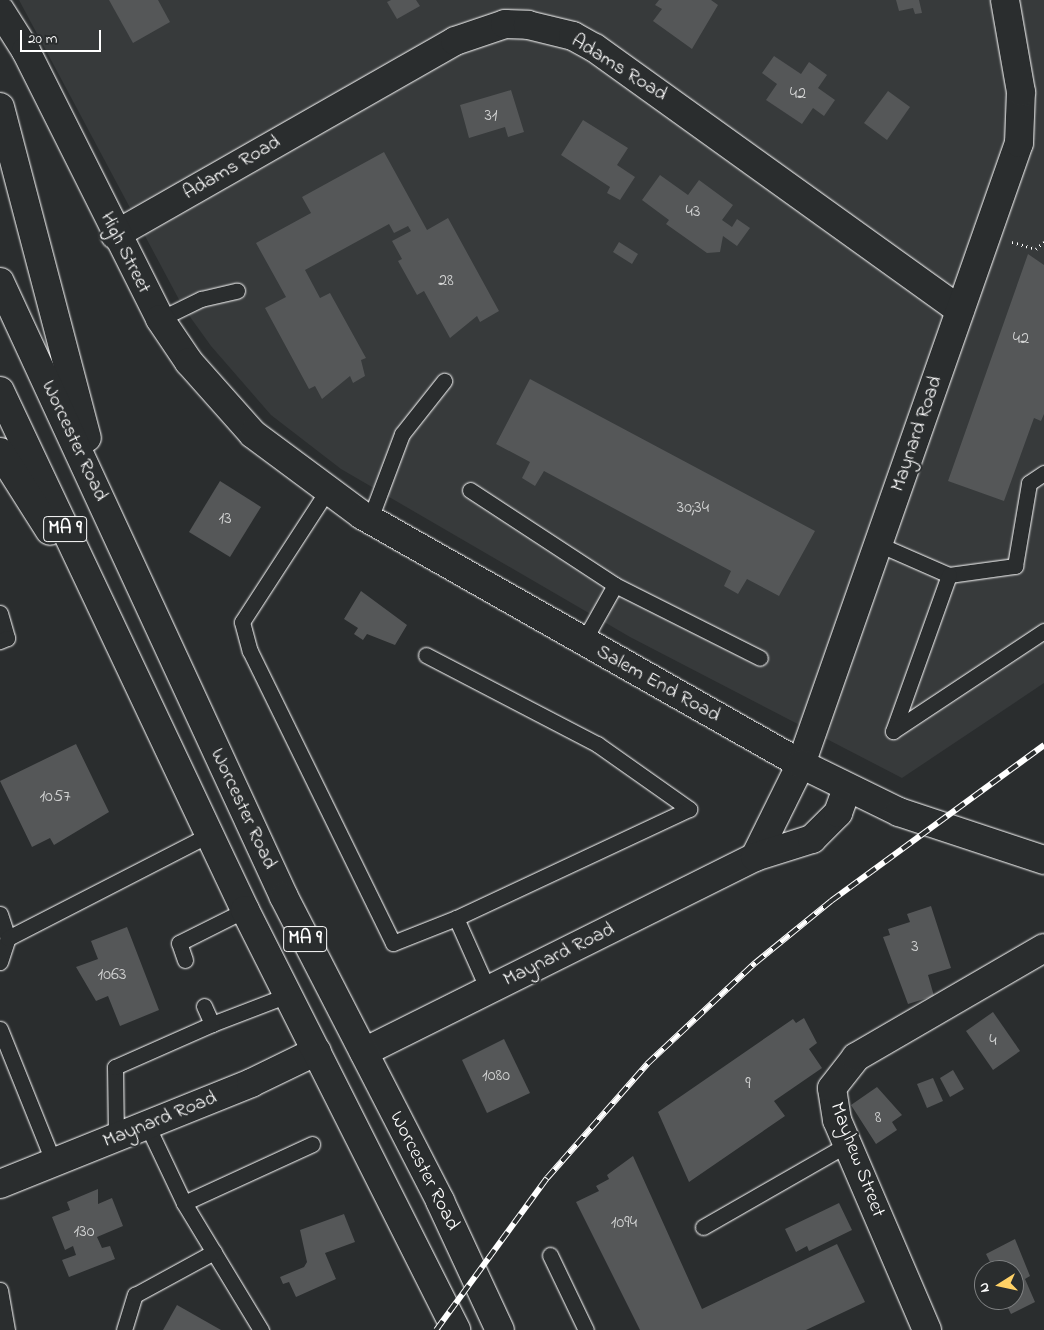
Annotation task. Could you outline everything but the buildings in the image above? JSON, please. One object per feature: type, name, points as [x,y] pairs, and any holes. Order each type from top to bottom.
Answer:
[{"type":"main road","name":"Maynard Road","points":[[755,857],[801,764],[988,234],[1018,143],[1022,117],[1005,0]]},
{"type":"main road","name":"High Street","points":[[0,10],[26,51],[115,235],[160,319],[219,399],[292,466]]},
{"type":"main road","name":"Adams Road","points":[[115,235],[455,41],[505,24],[528,25],[573,36],[595,48],[960,310]]},
{"type":"main road","points":[[0,107],[72,383],[120,542]]},
{"type":"main road","name":"Worcester Road","points":[[0,282],[284,898],[364,1052],[500,1330]]},
{"type":"main road","name":"Worcester Road","points":[[0,391],[244,910],[317,1051],[456,1330]]},
{"type":"main road","points":[[0,452],[130,668]]},
{"type":"main road","name":"Salem End Road","points":[[292,466],[370,519],[583,642],[801,764],[847,788],[932,825],[1044,860]]},
{"type":"main road","name":"Maynard Road","points":[[364,1052],[755,857],[798,845],[826,830],[847,788]]},
{"type":"main road","name":"Mayhew Street","points":[[927,1330],[848,1144],[831,1095],[844,1067],[1044,948]]},
{"type":"main road","name":"Maynard Road","points":[[0,1184],[147,1125],[317,1051]]},
{"type":"lane","points":[[160,319],[201,299],[237,291]]},
{"type":"lane","points":[[370,519],[402,434],[444,381]]},
{"type":"lane","points":[[878,544],[949,575],[1015,566],[1029,483],[1044,473]]},
{"type":"lane","points":[[470,490],[615,585],[760,658]]},
{"type":"lane","points":[[327,491],[242,622],[250,651],[393,943],[456,918],[689,809],[597,744],[426,655]]},
{"type":"lane","points":[[949,575],[893,732],[1044,631]]},
{"type":"lane","points":[[583,642],[615,585]]},
{"type":"lane","points":[[0,613],[8,638],[0,641]]},
{"type":"lane","points":[[8,938],[208,835]]},
{"type":"lane","points":[[184,960],[179,943],[244,910]]},
{"type":"lane","points":[[0,914],[8,938],[0,962]]},
{"type":"lane","points":[[456,918],[488,990]]},
{"type":"lane","points":[[116,1138],[115,1067],[212,1024],[288,996]]},
{"type":"lane","points":[[204,1006],[212,1024]]},
{"type":"lane","points":[[0,1029],[54,1163]]},
{"type":"lane","points":[[147,1125],[184,1203],[261,1330]]},
{"type":"lane","points":[[184,1203],[312,1144]]},
{"type":"lane","points":[[702,1227],[848,1144]]},
{"type":"lane","points":[[124,1330],[135,1295],[214,1252]]},
{"type":"lane","points":[[550,1255],[586,1330]]},
{"type":"lane","points":[[0,1290],[7,1330]]},
{"type":"path","points":[[988,234],[1036,249],[1044,242]]},
{"type":"shaded area","points":[[19,0],[1044,0],[1044,683],[902,778],[630,637],[341,469],[271,415],[211,346],[183,307]]},
{"type":"railway","points":[[436,1330],[547,1178],[647,1064],[755,963],[831,901],[1044,745]]}]
